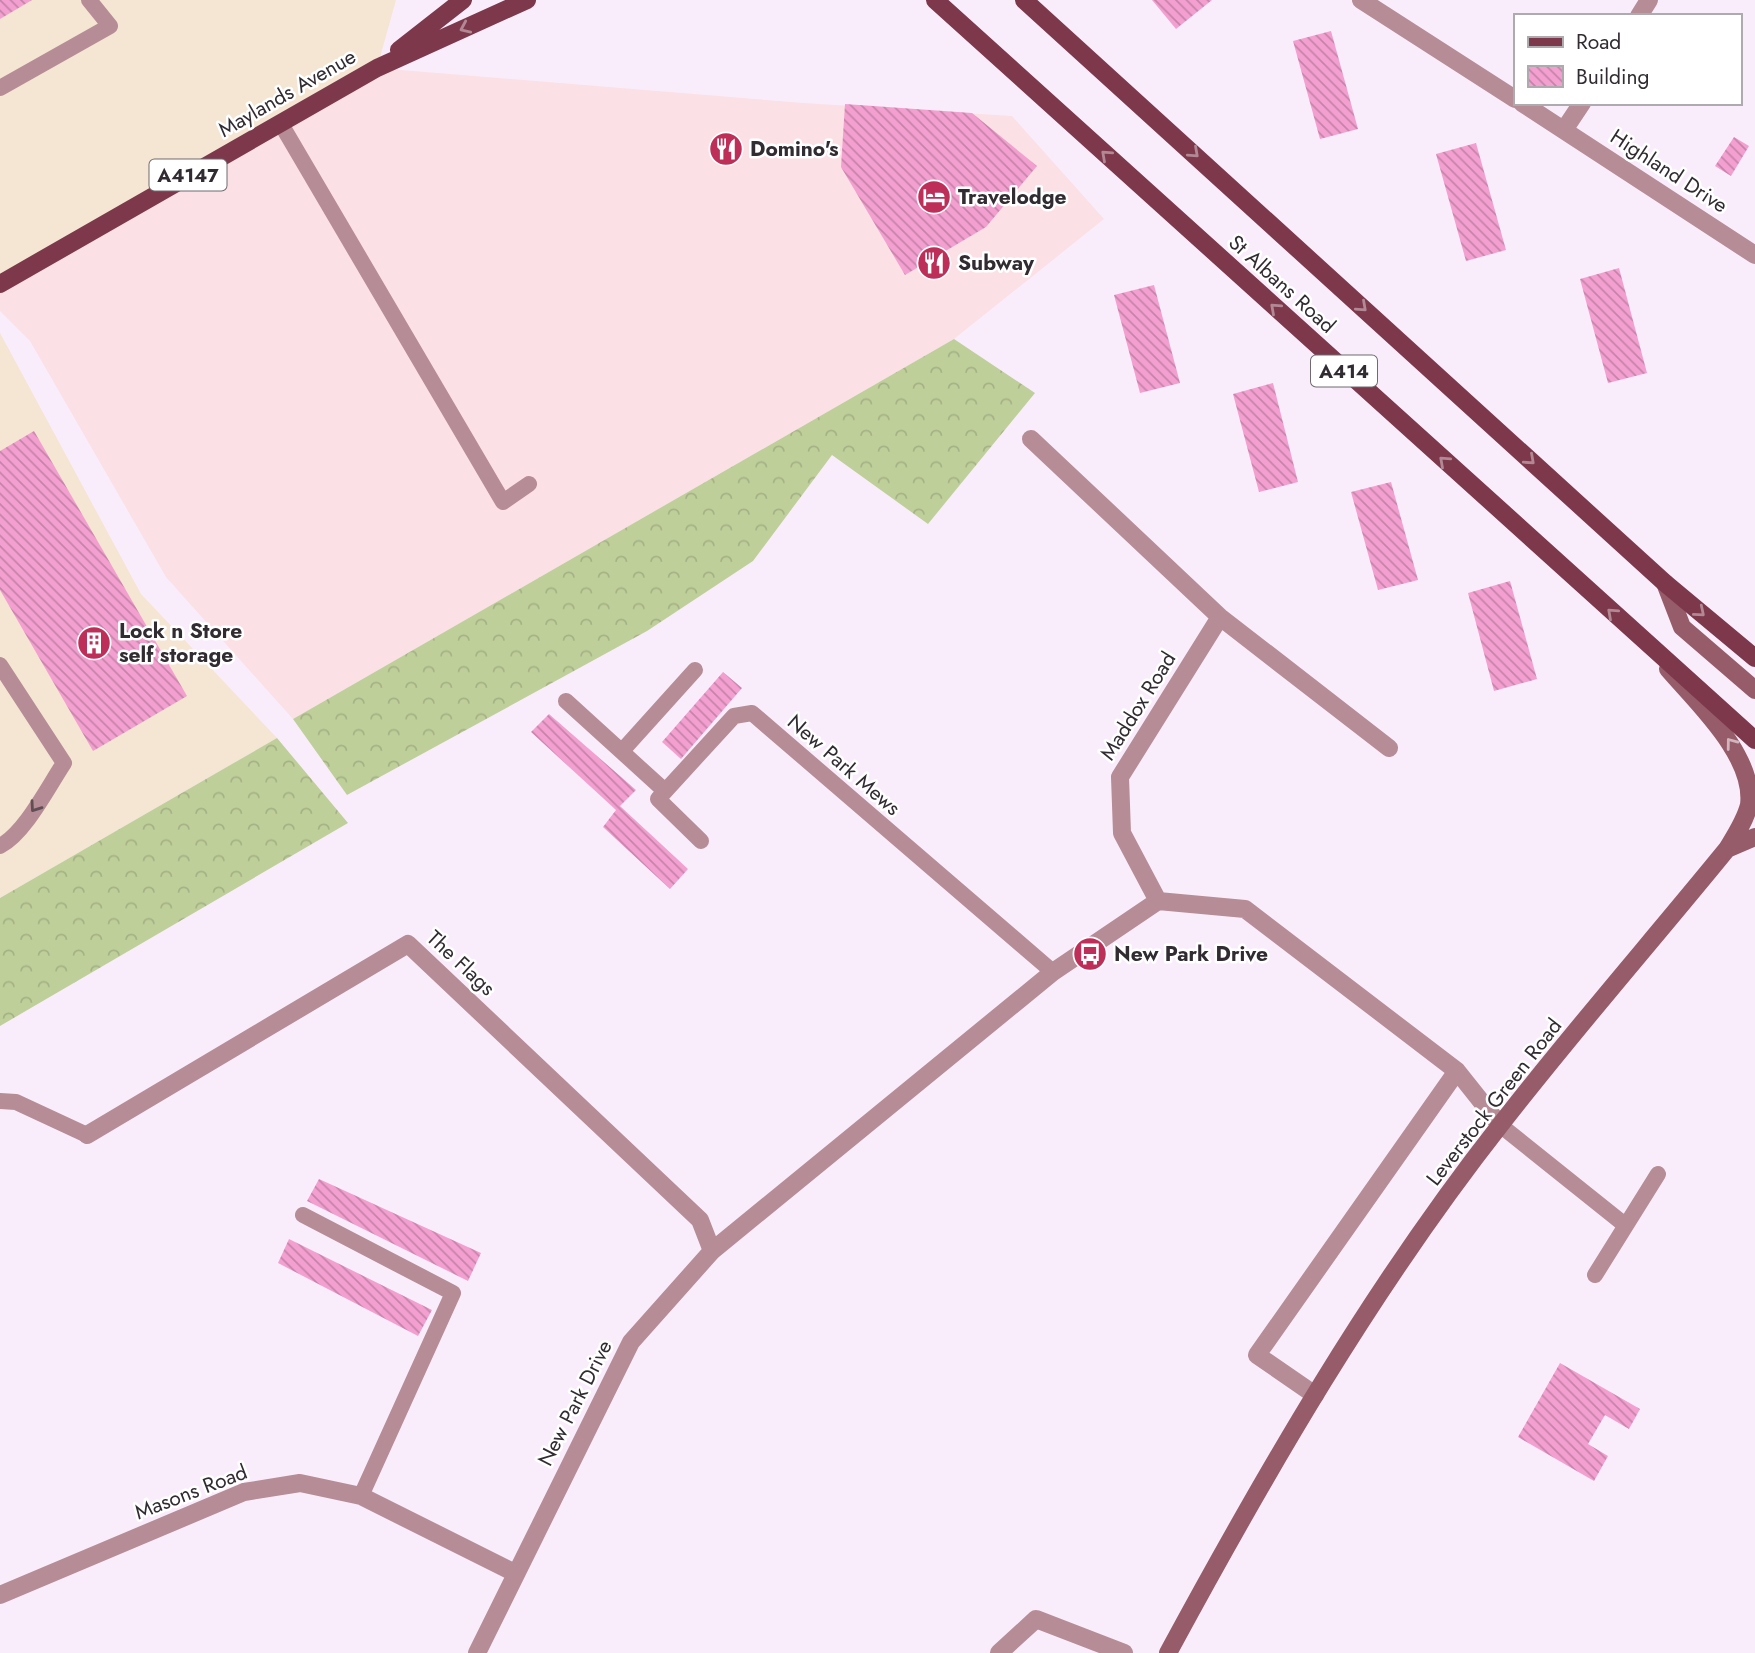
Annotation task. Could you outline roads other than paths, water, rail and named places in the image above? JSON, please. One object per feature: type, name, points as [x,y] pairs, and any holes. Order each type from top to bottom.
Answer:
[{"type":"main road","name":"Maylands Avenue","points":[[377,68],[462,0]]},
{"type":"main road","name":"Maylands Avenue","points":[[0,284],[377,68],[527,0]]},
{"type":"main road","name":"St Albans Road","points":[[935,0],[1755,740]]},
{"type":"main road","name":"St Albans Road","points":[[1024,0],[1665,583],[1755,658]]},
{"type":"main road","points":[[1036,0],[1072,41]]},
{"type":"street","points":[[1361,0],[1514,98]]},
{"type":"street","name":"Highland Drive","points":[[1525,105],[1755,255]]},
{"type":"street","points":[[1564,130],[1581,105]]},
{"type":"street","points":[[1031,439],[1220,617],[1389,748]]},
{"type":"street","points":[[1665,583],[1682,627],[1755,690]]},
{"type":"street","name":"Maddox Road","points":[[1158,901],[1122,833],[1120,777],[1220,617]]},
{"type":"street","name":"Leverstock Green Road","points":[[1168,1653],[1234,1530],[1315,1395],[1396,1271],[1500,1125],[1727,849],[1749,805],[1750,782],[1742,758],[1645,643]]},
{"type":"street","name":"Leverstock Green Road","points":[[1727,849],[1755,837]]},
{"type":"street","points":[[1158,901],[1245,909],[1457,1071],[1500,1125]]},
{"type":"street","name":"New Park Drive","points":[[477,1653],[631,1342],[712,1251],[1053,972],[1158,901]]},
{"type":"street","name":"The Flags","points":[[87,1135],[408,943],[700,1220],[712,1251]]},
{"type":"street","name":"Leverstock Green Road","points":[[1315,1395],[1257,1355],[1457,1071]]},
{"type":"street","name":"Masons Road","points":[[0,1594],[244,1492],[300,1483],[361,1496],[515,1573]]},
{"type":"street","points":[[999,1653],[1036,1619],[1124,1653]]},
{"type":"lane","points":[[0,88],[110,26],[89,0]]},
{"type":"lane","points":[[281,124],[503,502],[529,484]]},
{"type":"lane","points":[[0,665],[64,763],[9,842],[0,846]]},
{"type":"lane","points":[[622,751],[695,670]]},
{"type":"lane","points":[[566,701],[666,791],[658,799],[701,841]]},
{"type":"lane","name":"New Park Mews","points":[[666,791],[734,716],[752,713],[1053,972]]},
{"type":"lane","points":[[0,1101],[16,1102],[87,1135]]},
{"type":"lane","points":[[1500,1125],[1625,1224]]},
{"type":"lane","points":[[1595,1275],[1658,1174]]},
{"type":"lane","points":[[303,1215],[453,1293],[361,1496]]},
{"type":"place","name":"Domino's","points":[[726,149]]},
{"type":"place","name":"Travelodge","points":[[934,197]]},
{"type":"place","name":"Subway","points":[[934,263]]},
{"type":"place","name":"Lock n Store self storage","points":[[94,643]]},
{"type":"place","name":"New Park Drive","points":[[1090,954]]}]
